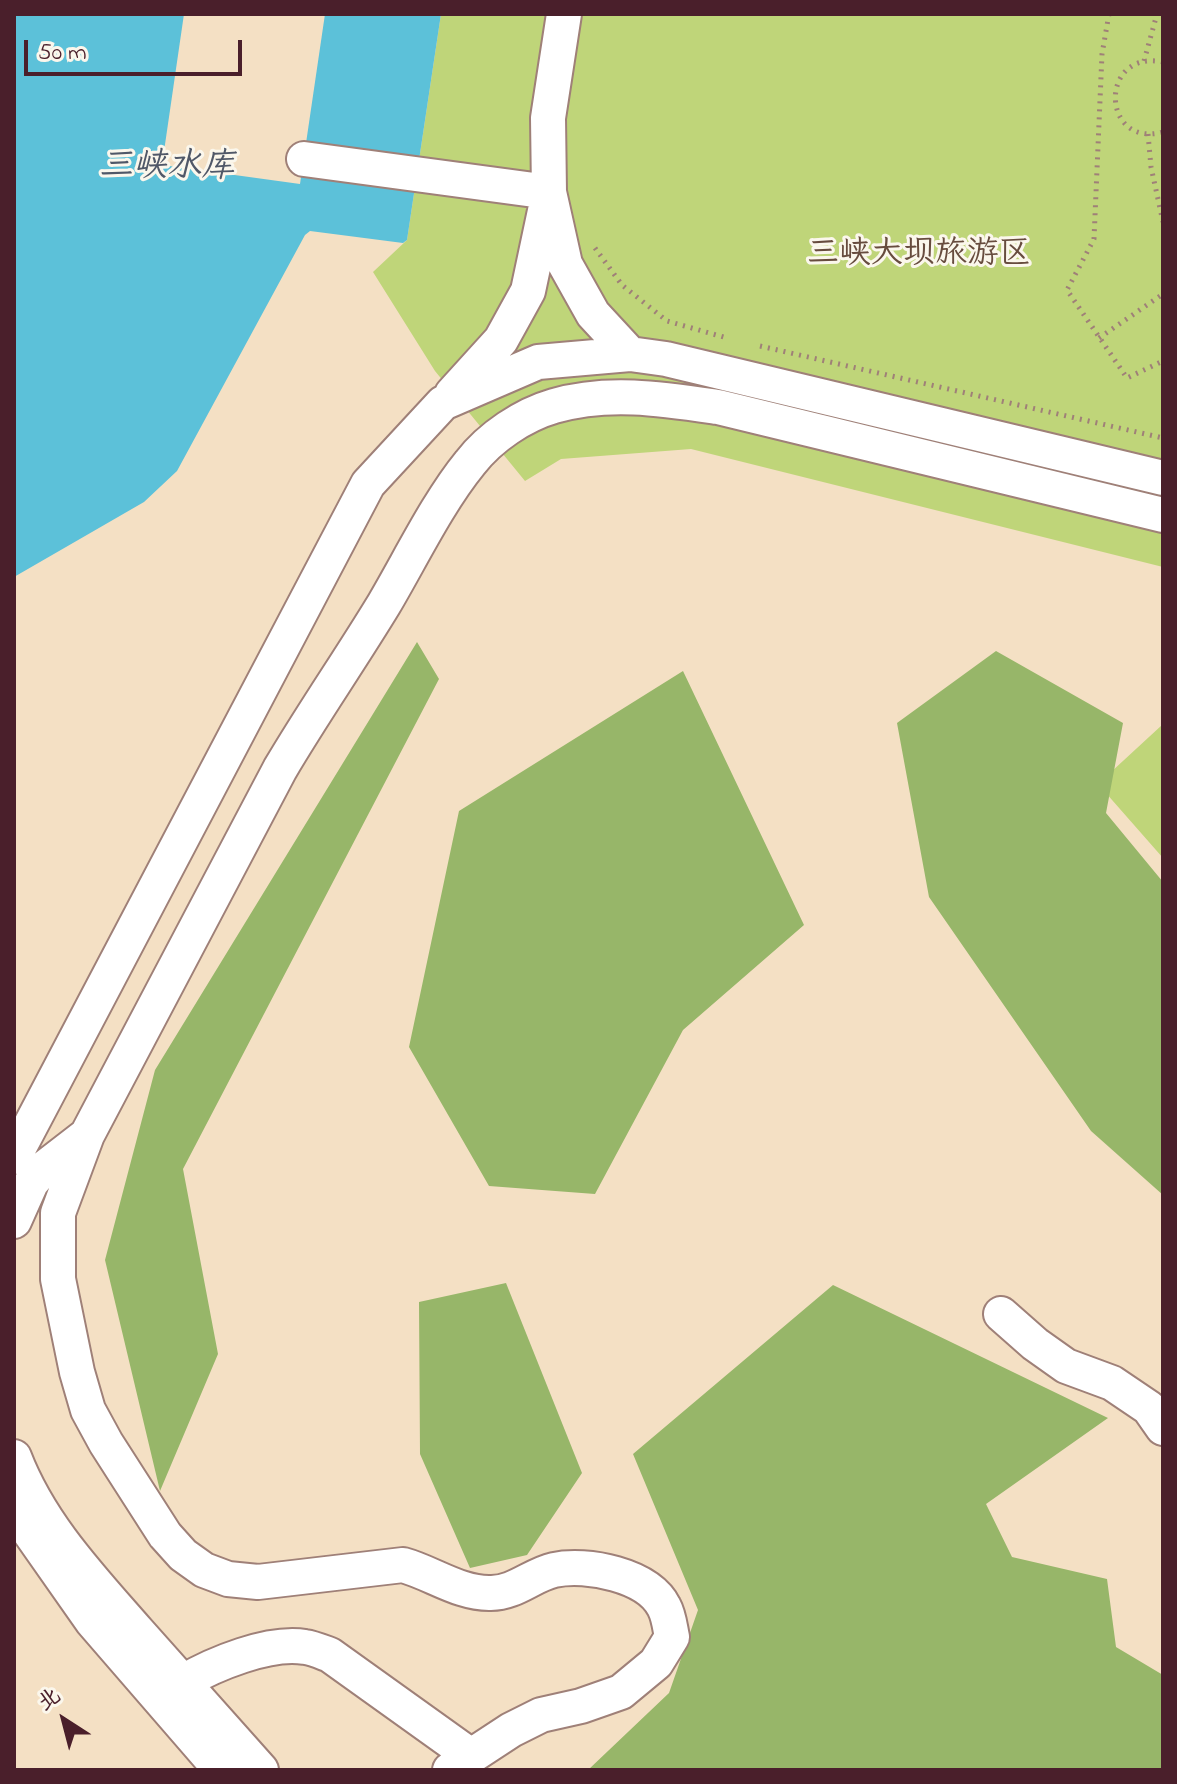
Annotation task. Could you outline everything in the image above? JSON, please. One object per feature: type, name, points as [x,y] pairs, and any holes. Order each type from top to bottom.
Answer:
[{"type":"street","points":[[14,1157],[368,484],[501,340],[528,291],[534,190],[564,14]]},
{"type":"street","points":[[304,159],[534,190]]},
{"type":"street","points":[[534,190],[565,264],[593,314],[630,354]]},
{"type":"street","points":[[443,403],[538,362],[630,354],[666,359],[1163,478]]},
{"type":"street","points":[[183,1682],[212,1665],[277,1648],[305,1647],[330,1655],[460,1763],[541,1715],[581,1706],[621,1692],[656,1663],[672,1637],[664,1607],[642,1582],[586,1568],[552,1570],[515,1588],[492,1593],[468,1591],[403,1565],[258,1582],[204,1570],[183,1555],[165,1535],[88,1410],[58,1279],[58,1213],[87,1135],[280,769],[470,463],[493,439],[522,420],[553,406],[588,399],[650,397],[718,407],[1163,515]]},
{"type":"street","points":[[14,1221],[31,1183],[43,1169],[87,1135]]},
{"type":"street","points":[[1001,1314],[1066,1366],[1112,1383],[1149,1408],[1163,1428]]},
{"type":"street","points":[[14,1457],[21,1476],[45,1517],[75,1560],[261,1770]]},
{"type":"street","points":[[14,1510],[20,1523],[92,1621],[221,1770]]},
{"type":"path","points":[[1109,14],[1102,54],[1094,239],[1067,290],[1127,378],[1163,361]]},
{"type":"path","points":[[1144,61],[1157,14]]},
{"type":"path","points":[[1163,62],[1144,61],[1126,71],[1119,79],[1114,99],[1116,110],[1128,127],[1148,134],[1163,132]]},
{"type":"path","points":[[1148,134],[1151,167],[1163,222]]},
{"type":"path","points":[[593,246],[622,285],[667,321],[730,339]]},
{"type":"path","points":[[1099,338],[1163,294]]},
{"type":"path","points":[[745,343],[1163,438]]},
{"type":"green space","name":"三峡大坝旅游区","points":[[441,14],[1163,14],[1163,567],[691,449],[561,459],[525,481],[435,371],[373,272],[407,240]]},
{"type":"green space","points":[[417,642],[439,679],[183,1169],[218,1354],[160,1491],[105,1260],[155,1070]]},
{"type":"green space","points":[[996,651],[1123,723],[1106,813],[1163,882],[1163,1195],[1091,1131],[929,897],[897,723]]},
{"type":"green space","points":[[683,671],[804,925],[683,1030],[595,1194],[489,1186],[409,1047],[459,811]]},
{"type":"green space","points":[[1163,719],[1163,858],[1098,784],[1162,725]]},
{"type":"green space","points":[[506,1283],[582,1473],[527,1555],[470,1568],[420,1454],[419,1302]]},
{"type":"green space","points":[[833,1285],[1108,1418],[986,1504],[1012,1557],[1107,1579],[1116,1647],[1163,1675],[1163,1770],[588,1770],[669,1693],[698,1610],[633,1454]]},
{"type":"water","name":"三峡水库","points":[[14,14],[441,14],[407,240],[403,243],[310,231],[305,235],[177,471],[144,502],[14,577]]},
{"type":"pier","points":[[184,14],[325,14],[300,184],[162,165]]}]
